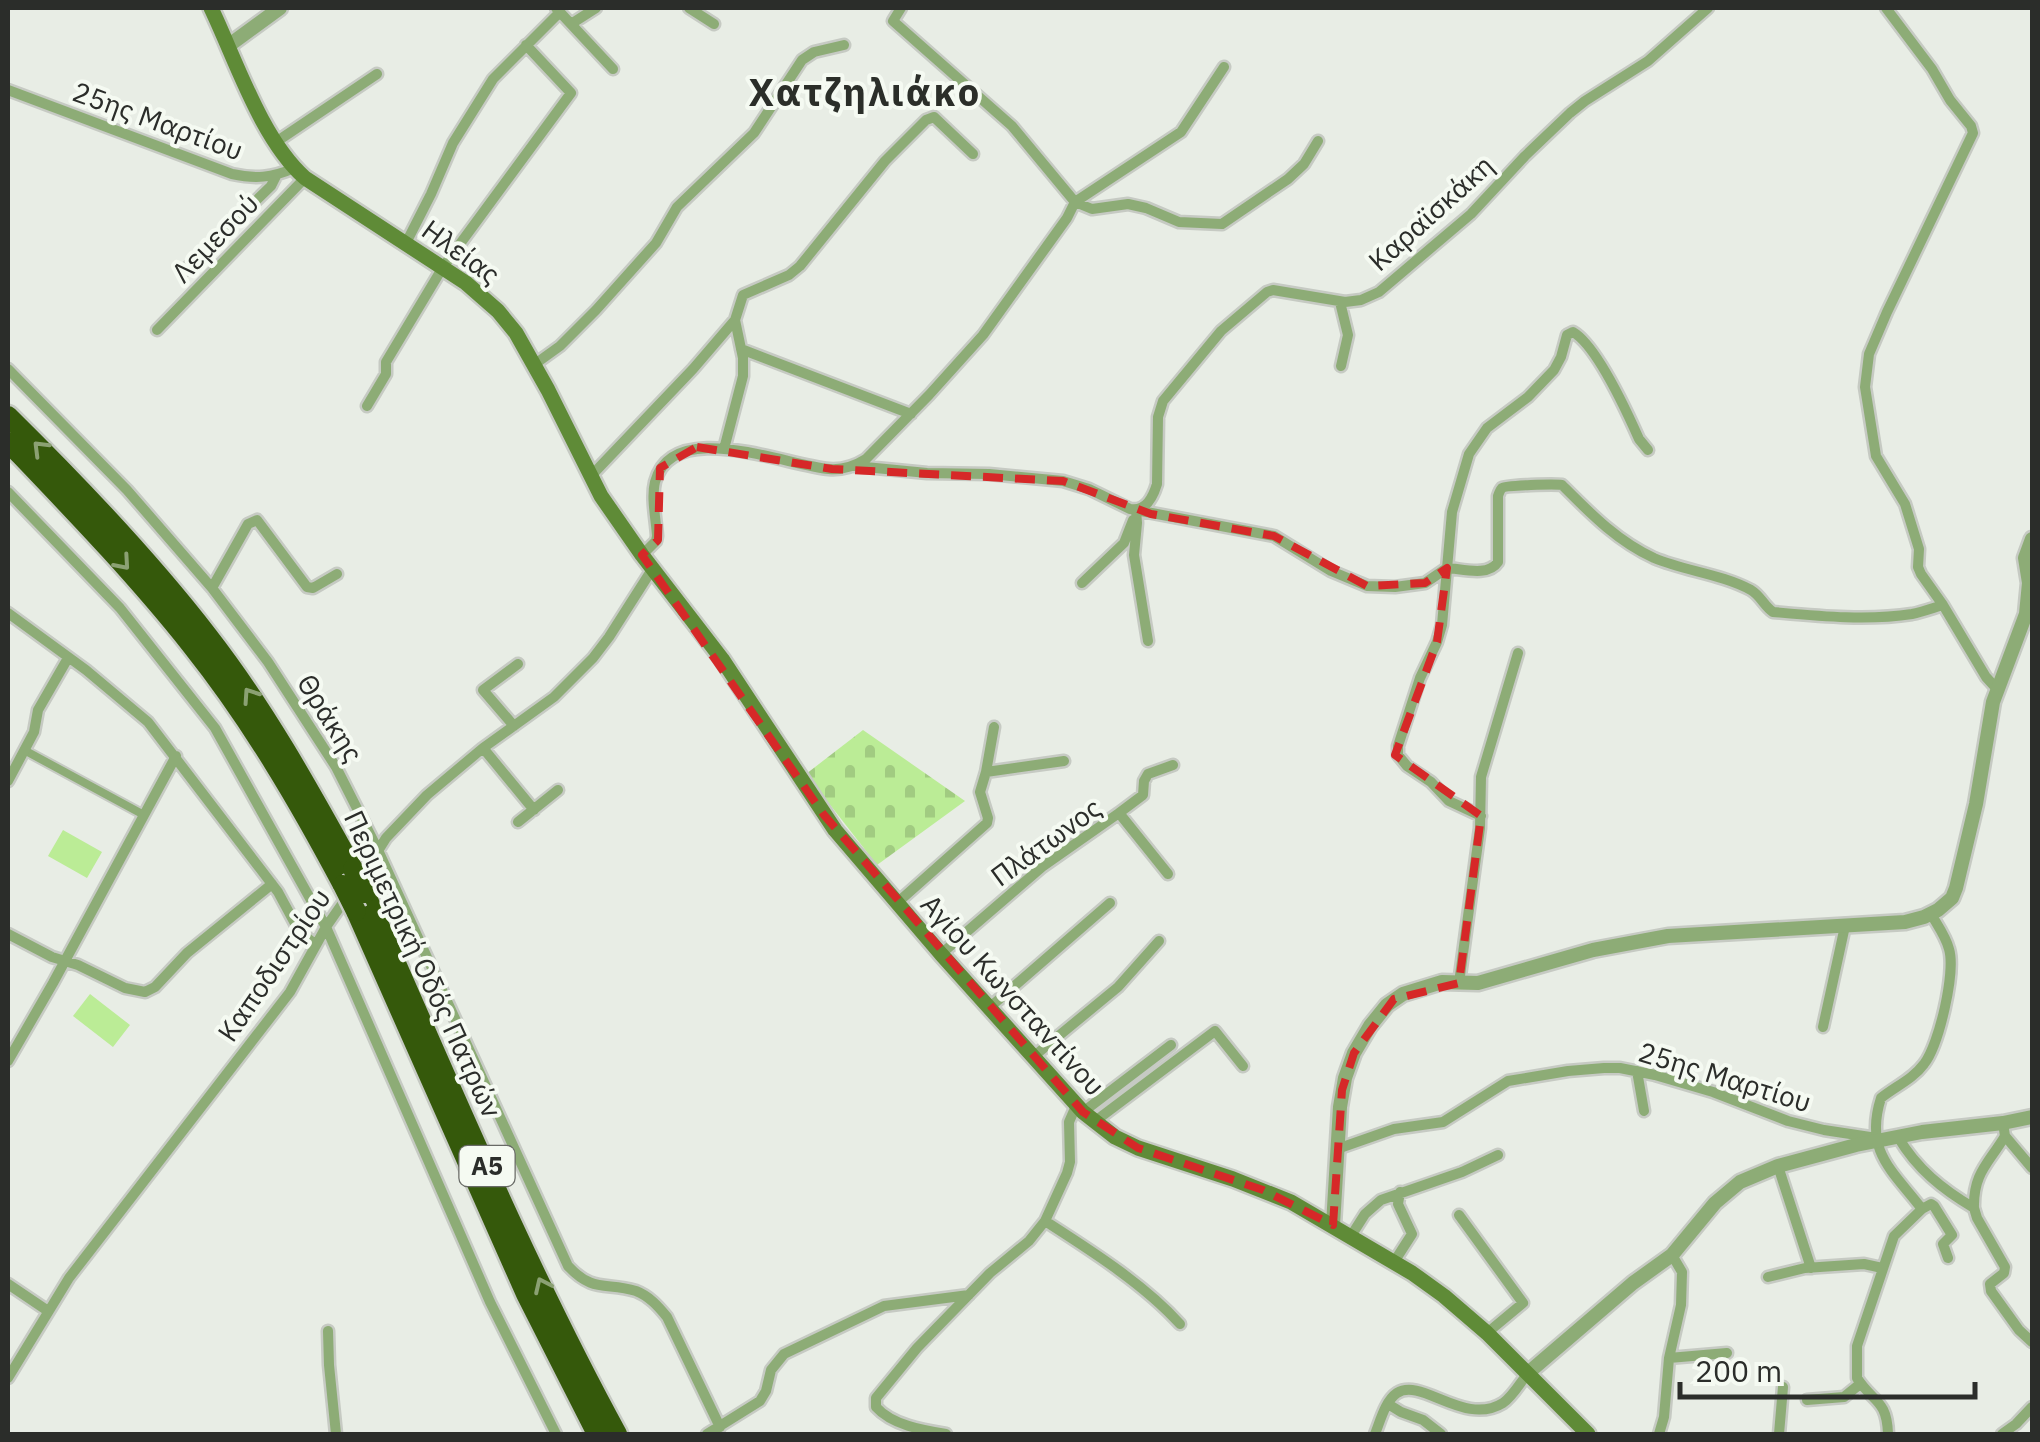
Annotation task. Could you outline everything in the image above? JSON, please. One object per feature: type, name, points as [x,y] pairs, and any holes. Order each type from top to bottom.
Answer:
[{"type":"highway","name":"Περιμετρική Οδός Πατρών","points":[[8,416],[134,548],[210,638],[271,727],[361,902],[568,1341],[617,1434]]},
{"type":"highway","name":"Περιμετρική Οδός Πατρών","points":[[8,442],[120,560],[194,648],[264,749],[318,839],[348,877]]},
{"type":"highway","name":"Περιμετρική Οδός Πατρών","points":[[361,902],[518,1278],[597,1434]]},
{"type":"main road","name":"Ηλείας","points":[[211,8],[250,95],[276,142],[300,173],[480,293],[498,310],[534,364],[590,477],[647,561]]},
{"type":"main road","name":"Αγίου Κωνσταντίνου","points":[[647,561],[722,659],[824,815],[941,954],[1084,1113],[1138,1148],[1291,1202],[1394,1262],[1434,1288],[1488,1333],[1588,1434]]},
{"type":"street","points":[[228,46],[280,8]]},
{"type":"street","points":[[571,24],[596,8]]},
{"type":"street","points":[[689,8],[714,24]]},
{"type":"street","points":[[902,8],[893,21],[1012,126],[1075,202],[1092,210],[1128,204],[1179,222],[1222,224],[1288,180],[1318,141]]},
{"type":"street","name":"Καραϊσκάκη","points":[[1082,583],[1126,541],[1136,510],[1150,500],[1156,484],[1159,408],[1221,332],[1273,290],[1340,302],[1361,300],[1388,286],[1472,214],[1570,113],[1648,61],[1708,8]]},
{"type":"street","points":[[1886,8],[1973,133],[1870,354],[1865,373],[1868,408],[1876,456],[1904,504],[1919,550],[1921,574],[1997,689]]},
{"type":"street","points":[[406,243],[454,143],[493,79],[558,10],[613,69]]},
{"type":"street","points":[[367,406],[386,374],[386,362],[442,267],[572,93],[526,45]]},
{"type":"street","points":[[534,364],[560,346],[596,310],[656,244],[677,208],[754,133],[802,60],[814,52],[844,45]]},
{"type":"street","points":[[855,466],[876,450],[983,336],[1075,202],[1181,132],[1224,68]]},
{"type":"street","points":[[276,142],[377,74]]},
{"type":"street","name":"25ης Μαρτίου","points":[[8,90],[232,174],[250,178],[300,173]]},
{"type":"street","points":[[590,477],[735,320],[743,295],[789,275],[800,266],[885,160],[930,117],[973,154]]},
{"type":"street","name":"Λεμεσού","points":[[157,330],[300,173]]},
{"type":"street","points":[[184,271],[271,186],[276,176]]},
{"type":"street","points":[[1340,302],[1348,335],[1341,366]]},
{"type":"street","points":[[735,320],[743,376],[724,450],[832,470],[855,466],[1062,481],[1136,510],[1274,536],[1367,586],[1425,583],[1447,568],[1493,569],[1498,562],[1500,489],[1556,483],[1616,536],[1658,560],[1752,591],[1773,612],[1879,616],[1914,614],[1943,604]]},
{"type":"street","points":[[1481,816],[1449,801],[1398,754],[1420,678],[1442,625],[1452,512],[1469,454],[1487,428],[1528,397],[1554,370],[1562,357],[1567,334],[1573,332],[1583,340],[1612,385],[1648,450]]},
{"type":"street","points":[[741,349],[911,414]]},
{"type":"street","name":"Θράκης","points":[[8,369],[126,490],[212,588],[268,662],[336,767],[378,850],[568,1266],[581,1280],[593,1285],[638,1292],[655,1302],[720,1427]]},
{"type":"street","name":"Καποδιστρίου","points":[[8,1378],[69,1278],[290,992],[326,928],[403,818],[483,748],[554,697],[608,638],[656,542],[654,487],[660,468],[680,452],[696,447],[724,450]]},
{"type":"street","points":[[8,492],[120,608],[215,728],[326,928],[490,1302],[556,1434]]},
{"type":"street","points":[[1136,510],[1134,555],[1148,641]]},
{"type":"street","points":[[212,588],[248,524],[257,520],[306,588],[337,574]]},
{"type":"street","points":[[1333,1226],[1345,1078],[1354,1053],[1378,1014],[1394,999],[1442,982],[1478,983],[1593,950],[1668,936],[1905,922],[1931,914],[1946,904],[1956,888],[1976,804],[1997,689],[2026,614],[2029,583],[2025,558],[2032,539]]},
{"type":"street","points":[[8,613],[148,722],[272,884],[299,931],[316,945]]},
{"type":"street","points":[[1459,983],[1481,816],[1480,777],[1518,653]]},
{"type":"street","points":[[8,782],[34,732],[38,710],[68,658]]},
{"type":"street","points":[[514,726],[484,690],[518,664]]},
{"type":"street","points":[[897,903],[986,823],[980,792],[994,728]]},
{"type":"street","points":[[483,748],[534,810]]},
{"type":"street","points":[[24,750],[144,815]]},
{"type":"street","points":[[8,1061],[176,756]]},
{"type":"street","points":[[986,772],[1064,761]]},
{"type":"street","points":[[1120,813],[1142,795],[1148,774],[1173,765]]},
{"type":"street","points":[[518,822],[558,790]]},
{"type":"street","name":"Πλάτωνος","points":[[941,954],[1033,874],[1120,813],[1168,874]]},
{"type":"street","points":[[8,934],[52,958],[140,992],[160,983],[187,952],[272,884]]},
{"type":"street","points":[[989,1008],[1110,903]]},
{"type":"street","points":[[1922,1209],[1884,1161],[1875,1141],[1881,1098],[1914,1075],[1936,1040],[1952,965],[1950,950],[1931,914]]},
{"type":"street","points":[[1823,1026],[1845,926]]},
{"type":"street","points":[[1033,1057],[1118,987],[1159,941]]},
{"type":"street","points":[[946,1434],[889,1418],[878,1411],[875,1402],[918,1348],[1046,1221],[1070,1162],[1069,1122],[1214,1031],[1242,1066]]},
{"type":"street","points":[[1084,1113],[1170,1045]]},
{"type":"street","name":"25ης Μαρτίου","points":[[1338,1149],[1382,1132],[1443,1122],[1515,1079],[1604,1068],[1637,1071],[1713,1092],[1788,1121],[1875,1141]]},
{"type":"street","points":[[1637,1071],[1644,1111]]},
{"type":"street","points":[[1375,1434],[1388,1404],[1402,1391],[1488,1410],[1510,1398],[1528,1373],[1633,1283],[1672,1256],[1702,1216],[1740,1182],[1778,1166],[1875,1141],[1922,1132],[2004,1130],[2032,1117]]},
{"type":"street","points":[[2004,1130],[2032,1168]]},
{"type":"street","points":[[2004,1130],[1978,1175],[1974,1208],[2005,1267],[2004,1273],[1990,1284],[1991,1291],[2018,1330],[2032,1342]]},
{"type":"street","points":[[1898,1137],[1922,1170],[1974,1208]]},
{"type":"street","points":[[1351,1236],[1372,1206],[1498,1154]]},
{"type":"street","points":[[1778,1166],[1811,1268]]},
{"type":"street","points":[[1394,1262],[1412,1234],[1398,1204],[1400,1192]]},
{"type":"street","points":[[1888,1434],[1884,1409],[1860,1384],[1856,1362],[1857,1346],[1882,1268],[1894,1236],[1931,1204],[1952,1235],[1943,1244],[1948,1258]]},
{"type":"street","points":[[1459,1215],[1523,1304],[1488,1333]]},
{"type":"street","points":[[1046,1221],[1144,1290],[1180,1324]]},
{"type":"street","points":[[1659,1434],[1669,1358],[1681,1306],[1682,1272],[1672,1256]]},
{"type":"street","points":[[1768,1278],[1811,1268],[1864,1264],[1882,1268]]},
{"type":"street","points":[[8,1284],[48,1311]]},
{"type":"street","points":[[707,1434],[760,1401],[771,1370],[784,1354],[884,1306],[970,1295]]},
{"type":"street","points":[[328,1331],[336,1434]]},
{"type":"street","points":[[1669,1358],[1727,1353]]},
{"type":"street","points":[[1807,1400],[1844,1397],[1860,1384]]},
{"type":"street","points":[[1779,1434],[1783,1387]]},
{"type":"street","points":[[1388,1404],[1423,1420],[1442,1434]]},
{"type":"street","points":[[2002,1434],[2032,1407]]},
{"type":"highlighted area","points":[[697,447],[832,469],[1063,481],[1151,514],[1274,536],[1367,586],[1425,583],[1447,568],[1437,642],[1395,755],[1481,816],[1459,983],[1394,999],[1354,1053],[1342,1090],[1333,1225],[1263,1190],[1138,1148],[1083,1112],[824,815],[642,555],[658,540],[660,468]]},
{"type":"green space","points":[[863,730],[965,801],[877,865],[806,774]]},
{"type":"green space","points":[[63,830],[102,852],[87,878],[48,856]]},
{"type":"green space","points":[[90,994],[130,1025],[113,1047],[73,1016]]},
{"type":"district","name":"Χατζηλιάκο","points":[[865,93]]}]
